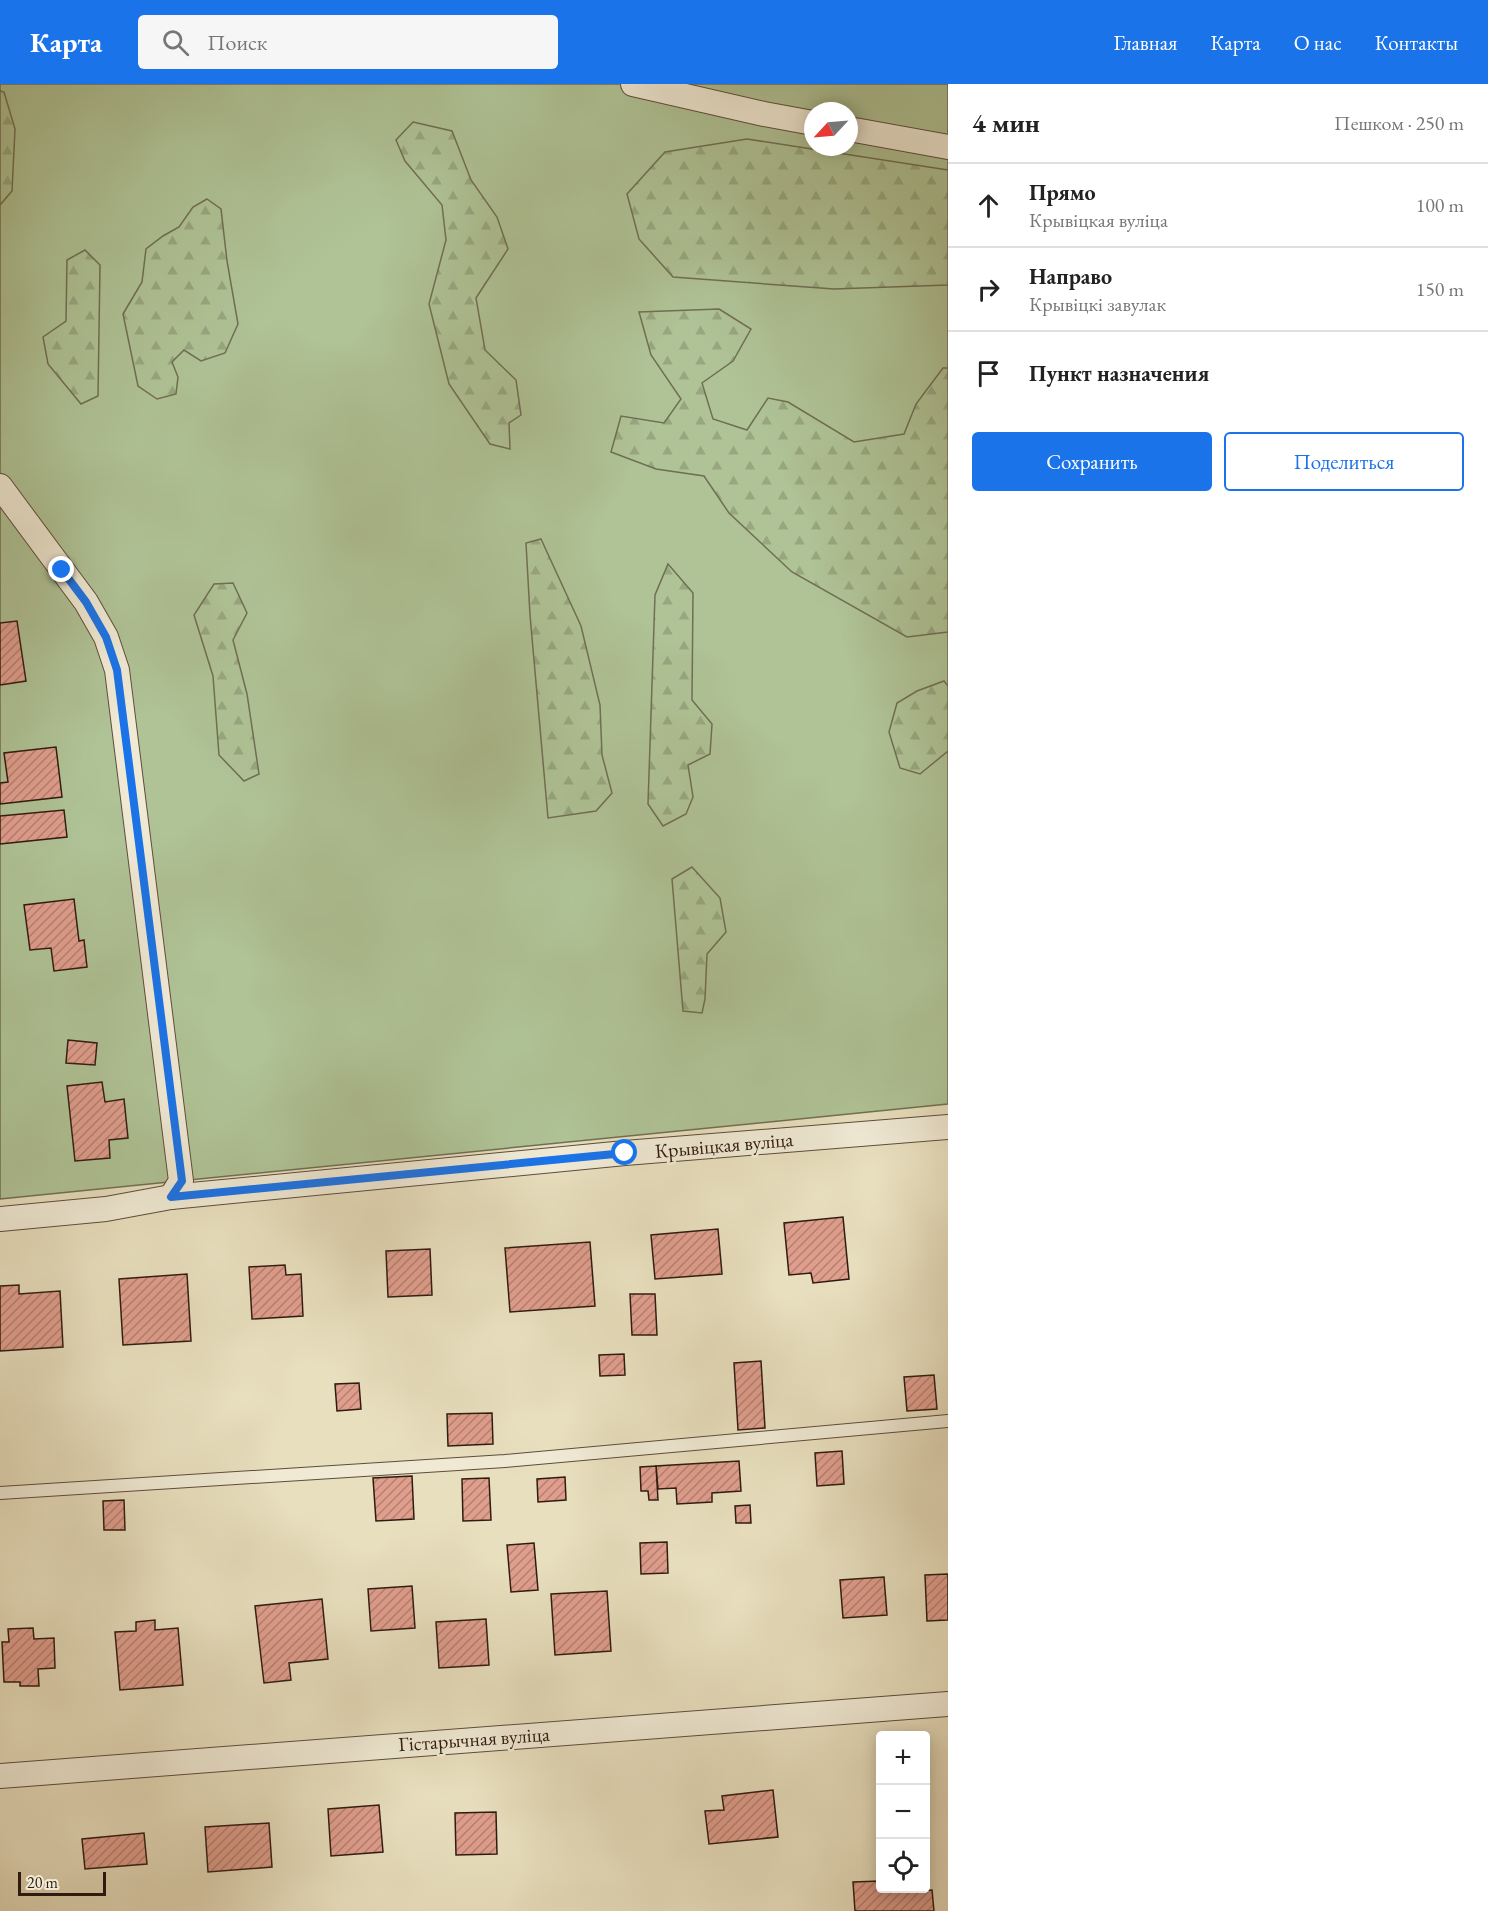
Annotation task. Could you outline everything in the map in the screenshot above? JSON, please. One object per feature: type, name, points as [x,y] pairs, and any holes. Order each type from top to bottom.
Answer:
[{"type":"street","points":[[633,84],[804,121]]},
{"type":"street","points":[[858,131],[948,147]]},
{"type":"street","points":[[0,486],[86,602],[106,637],[117,670],[182,1181],[171,1197]]},
{"type":"street","name":"Крывіцкая вуліца","points":[[0,1219],[106,1209],[171,1197],[625,1153],[948,1127]]},
{"type":"street","name":"Гістарычная вуліца","points":[[0,1776],[948,1704]]},
{"type":"lane","points":[[0,1492],[505,1461],[948,1421]]},
{"type":"green space","points":[[0,84],[948,84],[948,1104],[0,1199]]},
{"type":"green space","points":[[0,91],[4,92],[15,129],[12,191],[0,205]]},
{"type":"green space","points":[[413,122],[452,131],[471,180],[497,217],[508,249],[476,298],[485,350],[516,380],[521,415],[509,423],[510,449],[490,444],[449,384],[429,304],[446,240],[442,205],[405,161],[396,140]]},
{"type":"green space","points":[[747,139],[804,148],[804,156],[857,156],[948,170],[948,285],[834,289],[673,277],[639,239],[627,194],[665,152]]},
{"type":"green space","points":[[207,199],[221,209],[238,324],[225,353],[201,361],[184,350],[172,362],[178,377],[176,394],[157,399],[138,386],[123,314],[142,282],[146,249],[179,227],[193,207]]},
{"type":"green space","points":[[85,250],[100,265],[98,396],[81,404],[48,364],[43,337],[66,321],[67,260]]},
{"type":"green space","points":[[719,309],[751,329],[733,361],[702,383],[713,419],[747,430],[768,398],[788,402],[854,442],[904,434],[916,404],[943,368],[948,368],[948,632],[907,637],[792,572],[729,513],[704,476],[656,469],[611,452],[621,416],[664,423],[681,399],[651,355],[639,312]]},
{"type":"green space","points":[[541,539],[581,626],[600,705],[602,755],[612,793],[596,811],[548,818],[526,543]]},
{"type":"green space","points":[[668,564],[693,593],[692,700],[712,724],[710,754],[688,765],[693,797],[686,814],[663,826],[648,804],[655,595]]},
{"type":"green space","points":[[233,583],[247,613],[233,640],[247,694],[259,774],[244,781],[219,755],[213,676],[194,615],[214,584]]},
{"type":"green space","points":[[944,681],[948,686],[948,751],[920,774],[900,768],[889,732],[897,703],[917,691]]},
{"type":"green space","points":[[692,867],[720,898],[726,932],[707,954],[705,999],[702,1013],[683,1011],[672,879]]},
{"type":"building","points":[[17,621],[26,681],[0,685],[0,623]]},
{"type":"building","points":[[56,747],[62,797],[0,804],[0,783],[8,782],[4,753]]},
{"type":"building","points":[[64,810],[67,837],[0,844],[0,816]]},
{"type":"building","points":[[74,899],[79,941],[84,940],[87,967],[54,971],[51,948],[30,950],[24,905]]},
{"type":"building","points":[[68,1040],[97,1043],[95,1065],[66,1063]]},
{"type":"building","points":[[102,1082],[105,1102],[124,1099],[128,1138],[109,1140],[110,1158],[75,1161],[67,1086]]},
{"type":"building","points":[[843,1217],[849,1279],[813,1283],[811,1273],[789,1275],[784,1223]]},
{"type":"building","points":[[718,1229],[722,1274],[655,1279],[651,1235]]},
{"type":"building","points":[[590,1242],[595,1306],[510,1312],[505,1248]]},
{"type":"building","points":[[430,1249],[432,1295],[388,1297],[386,1251]]},
{"type":"building","points":[[285,1265],[286,1275],[301,1274],[303,1316],[252,1319],[249,1267]]},
{"type":"building","points":[[187,1274],[191,1341],[123,1345],[119,1279]]},
{"type":"building","points":[[19,1285],[19,1294],[60,1291],[63,1347],[0,1351],[0,1286]]},
{"type":"building","points":[[630,1294],[655,1294],[657,1335],[632,1335]]},
{"type":"building","points":[[624,1354],[625,1375],[600,1376],[599,1355]]},
{"type":"building","points":[[761,1361],[765,1428],[738,1430],[734,1363]]},
{"type":"building","points":[[934,1375],[937,1409],[907,1411],[904,1377]]},
{"type":"building","points":[[359,1383],[361,1409],[337,1411],[335,1384]]},
{"type":"building","points":[[492,1413],[493,1444],[448,1446],[447,1414]]},
{"type":"building","points":[[842,1451],[844,1484],[817,1486],[815,1453]]},
{"type":"building","points":[[739,1461],[741,1491],[712,1493],[712,1502],[677,1504],[676,1488],[658,1489],[656,1466]]},
{"type":"building","points":[[656,1466],[658,1500],[649,1500],[648,1491],[641,1491],[640,1467]]},
{"type":"building","points":[[412,1476],[414,1519],[376,1521],[373,1478]]},
{"type":"building","points":[[565,1477],[566,1500],[538,1502],[537,1479]]},
{"type":"building","points":[[489,1478],[491,1520],[463,1521],[462,1479]]},
{"type":"building","points":[[124,1500],[125,1530],[104,1530],[103,1501]]},
{"type":"building","points":[[750,1505],[751,1523],[736,1523],[735,1506]]},
{"type":"building","points":[[667,1542],[668,1573],[641,1574],[640,1543]]},
{"type":"building","points":[[534,1543],[538,1590],[511,1592],[507,1545]]},
{"type":"building","points":[[948,1574],[948,1620],[927,1621],[925,1575]]},
{"type":"building","points":[[884,1577],[887,1615],[843,1618],[840,1580]]},
{"type":"building","points":[[412,1586],[415,1628],[371,1631],[368,1589]]},
{"type":"building","points":[[607,1591],[611,1651],[555,1655],[551,1594]]},
{"type":"building","points":[[322,1599],[328,1659],[289,1663],[291,1680],[264,1683],[255,1606]]},
{"type":"building","points":[[486,1619],[489,1665],[439,1668],[436,1622]]},
{"type":"building","points":[[155,1620],[155,1630],[178,1628],[183,1685],[120,1690],[115,1632],[136,1631],[136,1622]]},
{"type":"building","points":[[33,1628],[34,1639],[54,1638],[55,1668],[38,1669],[39,1686],[20,1686],[20,1682],[4,1682],[2,1642],[9,1642],[8,1629]]},
{"type":"building","points":[[773,1790],[778,1837],[709,1844],[705,1811],[724,1810],[722,1796]]},
{"type":"building","points":[[379,1805],[383,1852],[331,1856],[328,1809]]},
{"type":"building","points":[[496,1812],[497,1854],[456,1855],[455,1813]]},
{"type":"building","points":[[269,1823],[272,1867],[208,1872],[205,1827]]},
{"type":"building","points":[[144,1833],[147,1864],[85,1869],[82,1839]]},
{"type":"building","points":[[876,1881],[876,1893],[930,1893],[932,1890],[934,1911],[855,1911],[853,1882]]},
{"type":"route","points":[[62,570],[86,602],[106,637],[117,670],[182,1181],[171,1197],[625,1153]]}]
